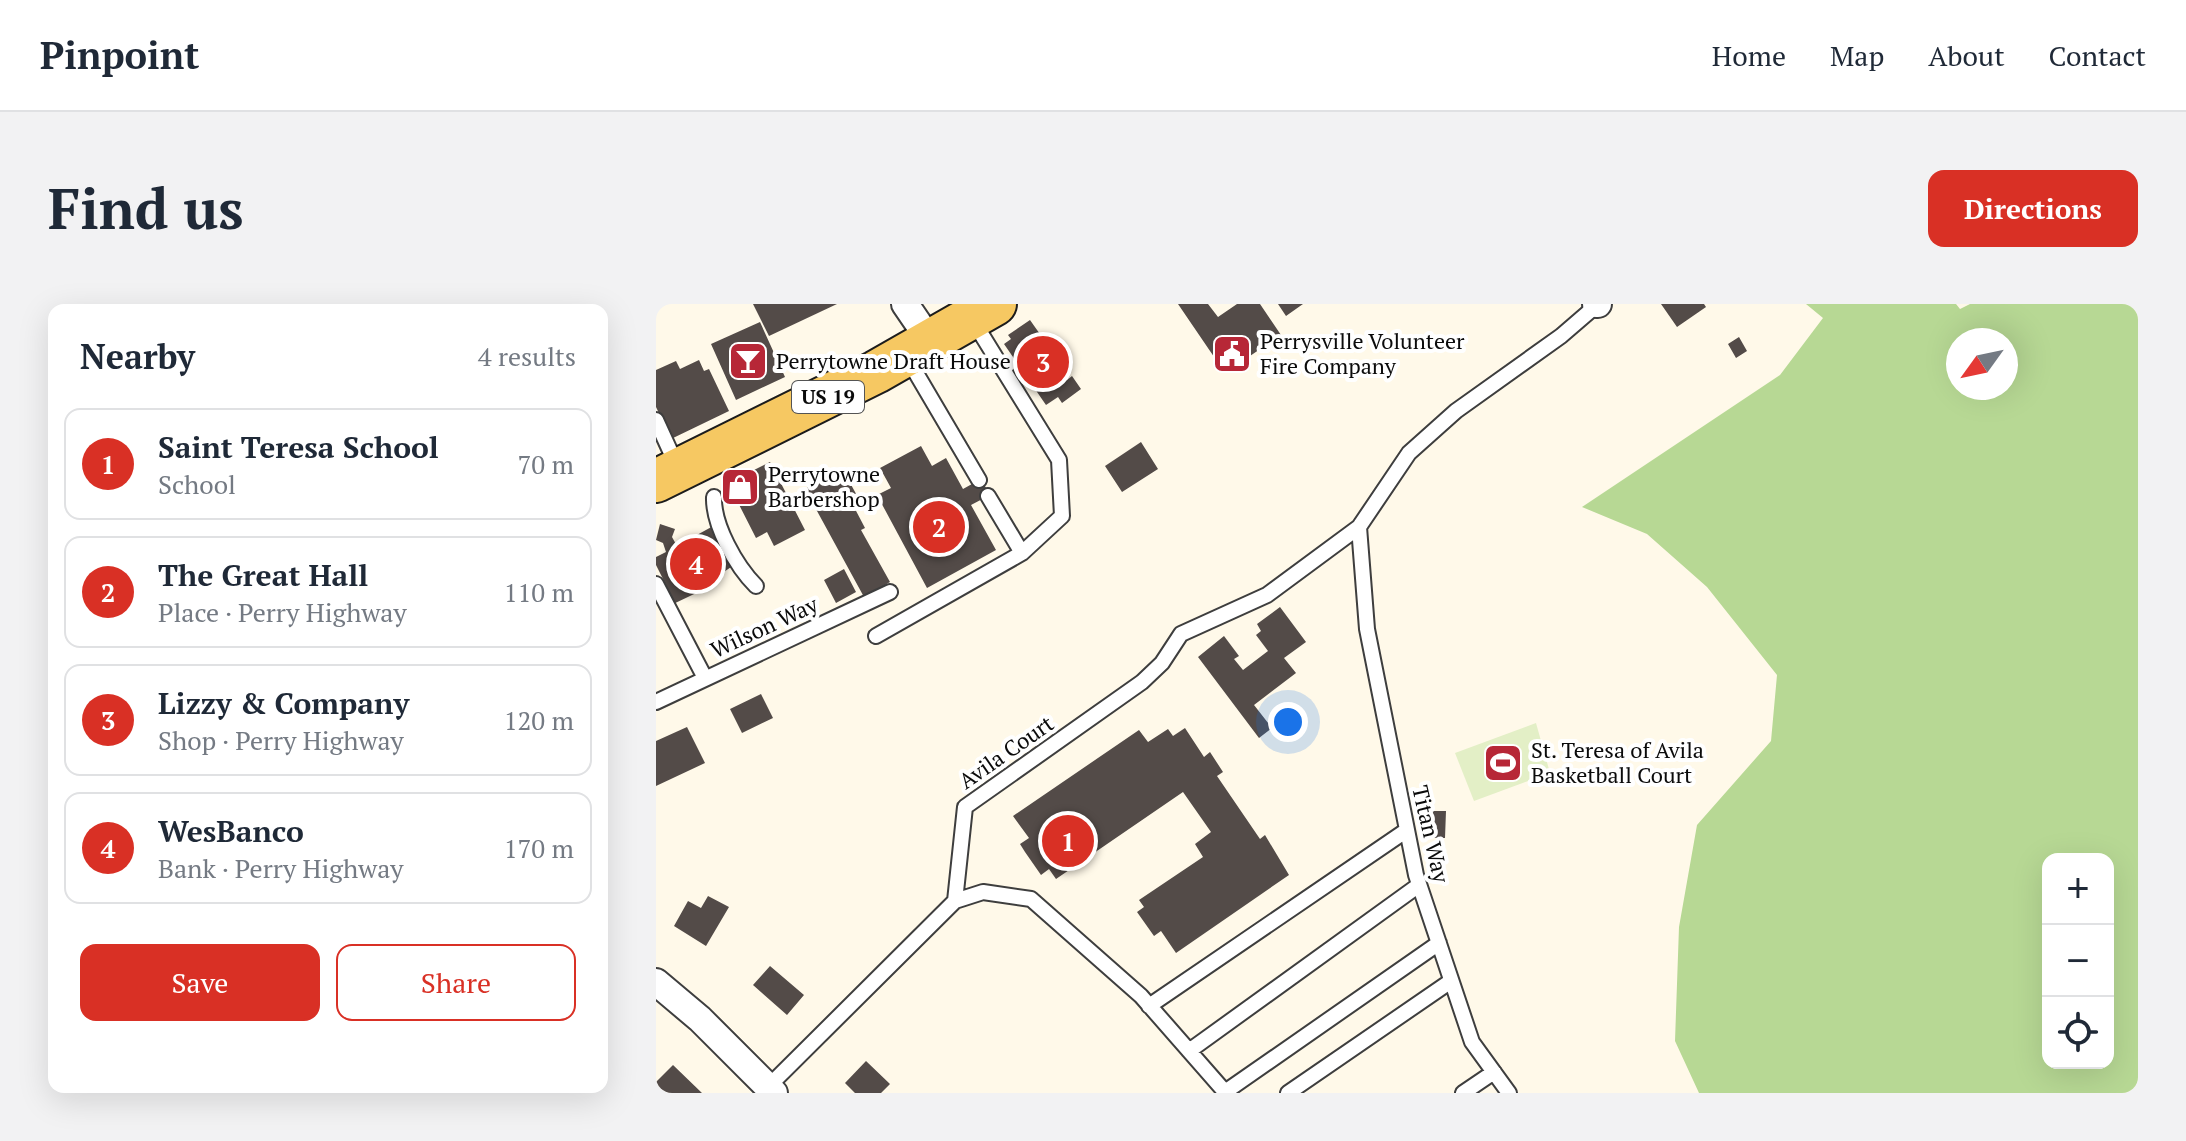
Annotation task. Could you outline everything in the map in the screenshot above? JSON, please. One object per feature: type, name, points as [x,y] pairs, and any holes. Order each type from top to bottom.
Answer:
[{"type":"main road","name":"US 19","points":[[668,475],[918,349],[983,311]]},
{"type":"street","points":[[905,304],[918,349]]},
{"type":"street","points":[[656,982],[700,1019],[771,1090]]},
{"type":"lane","name":"Avila Court","points":[[955,901],[965,807],[1142,682],[1162,663],[1181,634],[1267,595],[1359,527],[1409,453],[1456,411],[1561,336],[1597,304]]},
{"type":"lane","points":[[876,636],[1022,553],[1062,516],[1062,468],[983,311]]},
{"type":"lane","points":[[918,349],[979,480]]},
{"type":"lane","points":[[656,420],[668,475]]},
{"type":"lane","points":[[988,496],[1022,553]]},
{"type":"lane","points":[[714,497],[714,512],[746,576],[756,586]]},
{"type":"lane","name":"Titan Way","points":[[1359,527],[1367,629],[1419,885],[1472,1042],[1509,1093]]},
{"type":"lane","points":[[656,584],[705,678]]},
{"type":"lane","name":"Wilson Way","points":[[656,702],[890,592]]},
{"type":"lane","points":[[1149,1006],[1276,916],[1407,830]]},
{"type":"lane","points":[[1189,1051],[1419,885]]},
{"type":"lane","points":[[771,1090],[955,901],[983,892],[1031,899],[1149,1006],[1226,1092],[1439,943]]},
{"type":"lane","points":[[1288,1093],[1309,1087],[1451,981]]},
{"type":"lane","points":[[1463,1093],[1494,1072]]},
{"type":"green space","points":[[1806,304],[1956,304],[1960,309],[1970,304],[2138,304],[2138,1093],[1699,1093],[1675,1041],[1679,927],[1697,825],[1771,741],[1777,675],[1707,587],[1647,534],[1582,507],[1780,375],[1823,318]]},
{"type":"green space","name":"St. Teresa of Avila Basketball Court","points":[[1536,723],[1550,773],[1474,801],[1455,753]]},
{"type":"building","points":[[753,304],[837,304],[769,336]]},
{"type":"building","name":"Perrysville Volunteer Fire Company","points":[[1178,304],[1208,304],[1218,317],[1237,304],[1260,304],[1281,335],[1225,373]]},
{"type":"building","points":[[1278,304],[1303,304],[1286,316]]},
{"type":"building","points":[[1661,304],[1704,304],[1706,307],[1677,327]]},
{"type":"building","points":[[1030,320],[1042,337],[1038,339],[1067,380],[1072,376],[1081,389],[1062,403],[1058,397],[1046,405],[1004,344],[1011,339],[1008,335]]},
{"type":"building","name":"Perrytowne Draft House","points":[[760,322],[785,377],[736,400],[711,344]]},
{"type":"building","points":[[1739,337],[1747,351],[1736,358],[1728,344]]},
{"type":"building","points":[[699,360],[704,371],[709,369],[729,411],[671,439],[656,407],[656,370],[676,361],[680,369]]},
{"type":"building","points":[[1141,442],[1158,469],[1122,492],[1105,466]]},
{"type":"building","points":[[921,446],[932,466],[946,458],[963,489],[981,479],[990,495],[971,505],[996,550],[927,588],[877,495],[891,488],[880,468]]},
{"type":"building","points":[[770,462],[805,530],[774,546],[767,532],[756,538],[728,483]]},
{"type":"building","points":[[842,468],[861,503],[854,507],[865,528],[861,530],[890,582],[864,597],[805,489]]},
{"type":"building","points":[[660,524],[675,529],[672,537],[677,546],[715,525],[737,563],[712,580],[713,585],[669,606],[666,600],[672,597],[656,565],[656,557],[666,552],[663,543],[656,540]]},
{"type":"building","points":[[844,569],[856,592],[836,603],[824,580]]},
{"type":"building","points":[[1280,607],[1306,642],[1284,658],[1296,673],[1254,705],[1272,728],[1259,738],[1198,657],[1224,636],[1239,656],[1234,659],[1243,670],[1268,651],[1256,635],[1261,631],[1257,624]]},
{"type":"building","points":[[761,694],[773,718],[742,733],[730,709]]},
{"type":"building","points":[[687,727],[705,763],[656,786],[656,741]]},
{"type":"building","points":[[1185,728],[1204,757],[1210,752],[1223,772],[1217,776],[1260,839],[1265,835],[1289,875],[1176,953],[1161,931],[1154,936],[1137,912],[1144,907],[1139,900],[1203,857],[1195,844],[1211,832],[1183,792],[1056,879],[1049,869],[1041,875],[1025,852],[1020,844],[1029,838],[1013,816],[1139,730],[1148,742],[1168,729],[1173,736]]},
{"type":"building","points":[[1427,811],[1446,811],[1445,838],[1426,838]]},
{"type":"building","points":[[708,896],[729,907],[706,946],[674,926],[688,901],[701,908]]},
{"type":"building","points":[[770,966],[804,995],[787,1015],[753,985]]},
{"type":"building","points":[[866,1061],[890,1084],[881,1093],[855,1093],[845,1083]]},
{"type":"building","points":[[673,1065],[702,1093],[656,1093],[656,1082]]},
{"type":"place","name":"Perrysville Volunteer Fire Company","points":[[1232,354]]},
{"type":"place","name":"Perrytowne Draft House","points":[[748,361]]},
{"type":"place","name":"Lizzy & Company","points":[[1043,362]]},
{"type":"place","name":"Perrytowne Barbershop","points":[[740,487]]},
{"type":"place","name":"The Great Hall","points":[[939,527]]},
{"type":"place","name":"WesBanco","points":[[696,564]]},
{"type":"place","name":"St. Teresa of Avila Basketball Court","points":[[1503,763]]},
{"type":"place","name":"Saint Teresa School","points":[[1068,841]]}]
